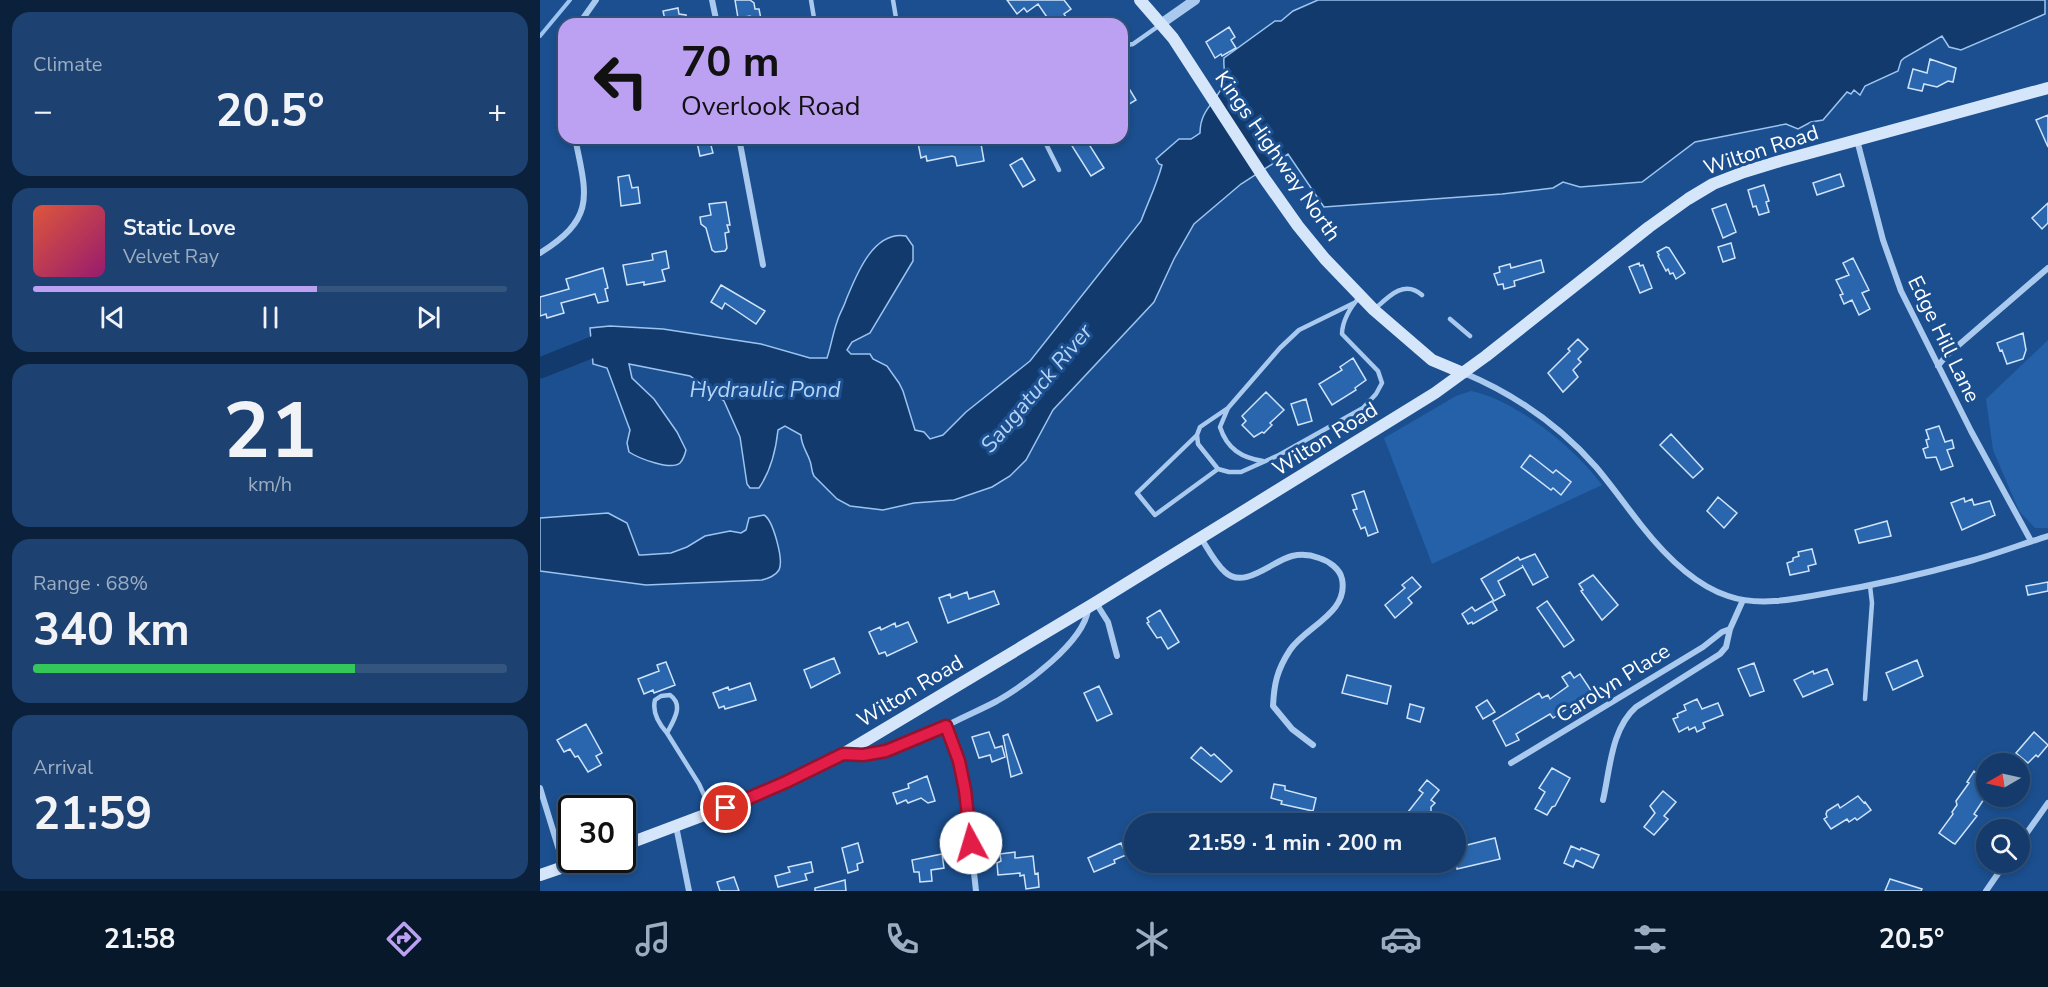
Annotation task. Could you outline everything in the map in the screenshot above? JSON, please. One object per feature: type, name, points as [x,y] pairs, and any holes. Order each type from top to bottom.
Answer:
[{"type":"main road","name":"Kings Highway North","points":[[1140,0],[1162,23],[1264,178],[1357,299],[1374,310],[1432,360],[1463,373]]},
{"type":"main road","name":"Wilton Road","points":[[636,841],[713,813],[843,754],[1092,605],[1420,403],[1463,373],[1640,234],[1697,193],[1744,172],[2048,88]]},
{"type":"main road","points":[[540,875],[558,868]]},
{"type":"street","points":[[583,18],[596,0]]},
{"type":"street","points":[[712,0],[716,18]]},
{"type":"street","points":[[1162,23],[1195,0]]},
{"type":"street","name":"Edge Hill Lane","points":[[1857,140],[1894,274],[1971,431],[2031,541]]},
{"type":"street","points":[[540,253],[566,235],[578,222],[584,206],[585,185],[576,144]]},
{"type":"street","points":[[740,144],[763,265]]},
{"type":"street","points":[[1938,366],[1946,356],[2048,268]]},
{"type":"street","name":"Kings Highway North","points":[[1463,373],[1491,385],[1554,426],[1586,457],[1642,527],[1682,567],[1711,589],[1725,595],[1743,600],[1770,600],[1870,586],[1970,561],[2048,536]]},
{"type":"street","points":[[1201,538],[1223,571],[1235,578],[1245,578],[1283,560],[1302,555],[1314,556],[1328,562],[1341,575],[1342,594],[1337,605],[1329,615],[1299,639],[1286,657],[1274,682],[1273,706],[1292,729],[1313,745]]},
{"type":"street","points":[[1603,800],[1617,735],[1627,717],[1636,707],[1720,654],[1726,647],[1730,628],[1743,600]]},
{"type":"street","points":[[843,754],[863,755],[886,751],[946,726],[998,700],[1046,666],[1065,648],[1082,627],[1092,605],[1108,622],[1117,656]]},
{"type":"street","name":"Carolyn Place","points":[[1511,763],[1730,628]]},
{"type":"street","points":[[946,726],[959,761],[965,790],[976,891]]},
{"type":"street","points":[[540,788],[558,846]]},
{"type":"street","points":[[2030,828],[2048,802]]},
{"type":"street","points":[[676,826],[689,891]]},
{"type":"street","points":[[1986,891],[1998,873]]},
{"type":"lane","points":[[810,0],[814,18]]},
{"type":"lane","points":[[892,0],[896,18]]},
{"type":"lane","points":[[1128,45],[1162,23]]},
{"type":"lane","points":[[1046,144],[1059,170]]},
{"type":"lane","points":[[1374,310],[1395,291],[1416,290],[1422,295]]},
{"type":"lane","points":[[1218,469],[1155,515],[1137,494],[1197,435],[1200,427],[1228,408],[1280,348],[1299,330],[1357,299]]},
{"type":"lane","points":[[1197,435],[1198,444],[1218,469],[1241,472],[1279,455],[1364,408],[1380,388],[1382,379],[1378,371],[1342,334],[1342,326],[1357,299]]},
{"type":"lane","points":[[1450,319],[1470,336]]},
{"type":"lane","points":[[1228,408],[1220,427],[1227,442],[1242,456],[1265,461]]},
{"type":"lane","points":[[1865,699],[1872,603],[1870,586]]},
{"type":"lane","points":[[667,733],[677,708],[675,699],[670,695],[661,696],[654,704],[658,720],[699,784],[713,813]]},
{"type":"shaded area","points":[[2048,340],[2048,528],[2035,528],[2019,511],[1993,450],[1986,399]]},
{"type":"shaded area","points":[[1471,391],[1507,404],[1525,415],[1561,441],[1602,485],[1432,564],[1384,438],[1456,396]]},
{"type":"water","name":"Hydraulic Pond","points":[[1318,0],[2045,0],[2045,14],[1961,50],[1949,47],[1942,36],[1904,58],[1898,71],[1865,86],[1860,95],[1854,90],[1851,94],[1847,92],[1823,120],[1811,122],[1798,129],[1786,124],[1695,142],[1642,182],[1580,187],[1563,182],[1553,188],[1502,194],[1324,207],[1288,154],[1241,184],[1194,224],[1174,259],[1154,302],[1053,410],[1026,460],[1010,476],[992,487],[954,500],[914,503],[883,510],[850,506],[837,499],[814,476],[801,435],[785,426],[778,430],[772,460],[763,482],[759,488],[750,488],[747,484],[740,437],[724,401],[690,376],[629,364],[632,378],[654,399],[677,432],[686,450],[680,463],[670,466],[629,452],[627,443],[630,430],[607,368],[593,364],[590,328],[610,326],[663,329],[761,344],[810,358],[827,358],[838,319],[867,257],[884,240],[894,236],[906,236],[913,246],[913,261],[870,333],[852,342],[847,350],[851,354],[870,354],[873,359],[887,366],[903,391],[915,430],[924,432],[930,439],[943,435],[966,412],[1030,361],[1141,221],[1162,165],[1156,159],[1179,139],[1191,139],[1200,133],[1203,117],[1224,82],[1224,58],[1275,21],[1281,21],[1293,11]]},
{"type":"water","points":[[608,513],[627,523],[639,555],[671,553],[705,536],[730,531],[741,533],[746,530],[749,518],[764,515],[771,524],[777,541],[780,558],[779,570],[776,574],[762,580],[646,585],[540,571],[540,518]]},
{"type":"building","points":[[735,0],[750,0],[754,3],[755,9],[759,9],[761,18],[750,18],[750,16],[738,18]]},
{"type":"building","points":[[1007,0],[1064,0],[1071,9],[1064,14],[1065,18],[1048,18],[1038,4],[1027,12],[1024,8],[1017,14]]},
{"type":"building","points":[[678,8],[679,14],[686,15],[687,18],[665,18],[663,11]]},
{"type":"building","points":[[1229,27],[1235,37],[1231,40],[1236,48],[1215,58],[1206,42]]},
{"type":"building","points":[[1930,59],[1956,68],[1953,82],[1948,81],[1937,87],[1924,84],[1922,91],[1908,88],[1913,69],[1927,73]]},
{"type":"building","points":[[1128,87],[1136,100],[1128,105]]},
{"type":"building","points":[[2048,115],[2048,147],[2036,120]]},
{"type":"building","points":[[697,144],[711,144],[713,153],[700,156]]},
{"type":"building","points":[[918,144],[981,144],[984,161],[957,166],[955,157],[952,156],[927,161],[926,156],[921,158]]},
{"type":"building","points":[[1071,144],[1089,144],[1104,168],[1091,176]]},
{"type":"building","points":[[1022,158],[1035,180],[1023,187],[1010,165]]},
{"type":"building","points":[[1840,174],[1844,186],[1817,195],[1813,183]]},
{"type":"building","points":[[629,175],[632,188],[638,187],[640,203],[621,206],[618,177]]},
{"type":"building","points":[[1764,185],[1769,201],[1766,202],[1769,212],[1759,215],[1756,206],[1753,207],[1748,190]]},
{"type":"building","points":[[726,202],[730,225],[727,225],[729,232],[725,233],[727,248],[725,251],[715,252],[712,250],[706,228],[701,224],[700,217],[711,215],[709,204]]},
{"type":"building","points":[[2048,203],[2048,223],[2042,229],[2032,218]]},
{"type":"building","points":[[1726,204],[1736,232],[1723,238],[1712,209]]},
{"type":"building","points":[[1731,243],[1735,258],[1723,262],[1718,247]]},
{"type":"building","points":[[1666,247],[1669,248],[1685,273],[1676,279],[1668,269],[1666,271],[1658,256],[1657,252]]},
{"type":"building","points":[[666,251],[669,268],[662,270],[665,281],[627,285],[623,265],[653,260],[652,254]]},
{"type":"building","points":[[1853,258],[1869,290],[1862,293],[1870,309],[1859,315],[1852,300],[1844,304],[1840,295],[1843,294],[1836,280],[1849,275],[1843,263]]},
{"type":"building","points":[[1541,260],[1544,272],[1514,281],[1515,286],[1504,289],[1503,284],[1498,285],[1494,274],[1500,272],[1499,267],[1510,264],[1511,268]]},
{"type":"building","points":[[1639,263],[1640,266],[1643,265],[1652,288],[1640,293],[1629,267]]},
{"type":"building","points":[[603,268],[608,288],[605,289],[608,301],[598,303],[595,294],[561,303],[564,313],[547,318],[546,314],[540,316],[540,297],[569,289],[566,279]]},
{"type":"building","points":[[721,285],[765,311],[756,324],[725,303],[722,309],[711,302]]},
{"type":"building","points":[[2023,333],[2026,350],[2023,359],[2007,364],[1997,343]]},
{"type":"building","points":[[1578,339],[1588,349],[1578,359],[1581,362],[1573,370],[1578,377],[1563,392],[1548,373],[1570,351],[1568,349]]},
{"type":"building","points":[[1353,358],[1366,380],[1355,388],[1356,390],[1332,405],[1319,384],[1342,370],[1340,367]]},
{"type":"building","points":[[1266,392],[1284,410],[1270,423],[1272,425],[1264,433],[1254,437],[1242,425],[1246,421],[1242,416]]},
{"type":"building","points":[[1306,399],[1312,421],[1298,425],[1291,404]]},
{"type":"building","points":[[1939,426],[1945,442],[1952,440],[1954,448],[1947,450],[1953,466],[1941,470],[1936,457],[1926,458],[1923,449],[1928,447],[1926,440],[1929,439],[1926,430]]},
{"type":"building","points":[[1671,434],[1703,469],[1693,478],[1660,445]]},
{"type":"building","points":[[1530,455],[1553,473],[1556,470],[1571,482],[1561,495],[1521,467]]},
{"type":"building","points":[[1364,491],[1378,532],[1368,536],[1365,527],[1361,529],[1353,510],[1357,509],[1352,495]]},
{"type":"building","points":[[1718,497],[1737,513],[1724,528],[1707,511]]},
{"type":"building","points":[[1964,498],[1965,502],[1972,499],[1974,505],[1990,501],[1995,515],[1962,530],[1951,503]]},
{"type":"building","points":[[1887,521],[1891,536],[1859,543],[1855,530]]},
{"type":"building","points":[[1812,549],[1816,564],[1808,566],[1809,571],[1790,575],[1787,563],[1799,556],[1798,552]]},
{"type":"building","points":[[1535,554],[1548,577],[1533,585],[1522,565],[1523,567],[1498,581],[1505,595],[1494,601],[1481,579],[1518,557],[1520,560]]},
{"type":"building","points":[[1593,575],[1618,605],[1602,620],[1581,591],[1583,590],[1579,584]]},
{"type":"building","points":[[1412,577],[1421,587],[1408,598],[1412,603],[1395,618],[1385,605],[1405,588],[1402,585]]},
{"type":"building","points":[[2048,582],[2048,591],[2028,595],[2026,586]]},
{"type":"building","points":[[994,591],[999,604],[948,623],[939,598],[950,594],[951,598],[967,592],[969,599]]},
{"type":"building","points":[[1492,601],[1497,610],[1473,624],[1472,622],[1468,624],[1462,614],[1472,607],[1475,611]]},
{"type":"building","points":[[1547,601],[1574,640],[1564,647],[1537,608]]},
{"type":"building","points":[[1160,610],[1179,642],[1168,649],[1161,637],[1157,638],[1147,623],[1149,622],[1147,618]]},
{"type":"building","points":[[908,622],[917,642],[887,656],[885,652],[879,654],[869,632],[880,627],[881,630],[895,623],[896,627]]},
{"type":"building","points":[[834,658],[840,673],[811,688],[804,670]]},
{"type":"building","points":[[1917,660],[1923,676],[1893,690],[1886,673]]},
{"type":"building","points":[[666,662],[675,685],[654,693],[653,690],[644,694],[638,679],[659,671],[657,665]]},
{"type":"building","points":[[1754,663],[1764,691],[1750,696],[1738,669]]},
{"type":"building","points":[[1827,669],[1833,684],[1803,697],[1794,680],[1813,671],[1814,674]]},
{"type":"building","points":[[1570,672],[1574,678],[1580,674],[1592,692],[1553,718],[1550,714],[1516,734],[1519,740],[1506,746],[1493,721],[1539,693],[1542,698],[1548,695],[1550,699],[1568,686],[1562,677]]},
{"type":"building","points":[[1347,675],[1391,686],[1387,704],[1342,693]]},
{"type":"building","points":[[750,683],[756,700],[725,709],[724,706],[719,708],[713,693],[728,687],[729,690]]},
{"type":"building","points":[[1099,686],[1112,714],[1097,721],[1084,693]]},
{"type":"building","points":[[1697,699],[1702,709],[1718,703],[1723,715],[1703,723],[1705,728],[1697,732],[1695,727],[1689,730],[1688,727],[1679,732],[1673,719],[1678,717],[1677,714],[1686,710],[1684,705]]},
{"type":"building","points":[[1487,700],[1495,712],[1483,719],[1476,707]]},
{"type":"building","points":[[1410,704],[1424,708],[1420,722],[1407,718]]},
{"type":"building","points":[[586,724],[602,753],[596,756],[601,765],[588,772],[578,756],[575,757],[570,749],[564,752],[557,740]]},
{"type":"building","points":[[989,732],[995,748],[1002,746],[1005,757],[992,762],[990,755],[979,758],[972,737]]},
{"type":"building","points":[[2034,732],[2048,745],[2038,757],[2036,755],[2030,761],[2030,753],[2016,753]]},
{"type":"building","points":[[1008,734],[1022,773],[1011,777],[1003,736]]},
{"type":"building","points":[[1201,747],[1211,756],[1214,754],[1232,771],[1221,782],[1191,758]]},
{"type":"building","points":[[1552,768],[1570,778],[1555,806],[1547,815],[1535,809],[1545,792],[1539,788]]},
{"type":"building","points":[[1974,771],[1976,772],[1976,807],[1979,807],[1974,814],[1977,816],[1955,844],[1939,833],[1953,814],[1957,805],[1956,801],[1969,783],[1967,782]]},
{"type":"building","points":[[927,776],[935,801],[928,803],[921,798],[897,804],[893,793],[909,788],[908,784]]},
{"type":"building","points":[[1427,780],[1439,790],[1431,800],[1435,803],[1431,807],[1431,813],[1408,812],[1423,793],[1419,790]]},
{"type":"building","points":[[1274,784],[1285,786],[1285,790],[1316,798],[1313,811],[1281,804],[1282,801],[1271,798]]},
{"type":"building","points":[[1663,791],[1676,802],[1664,816],[1668,819],[1654,835],[1644,827],[1655,813],[1650,806]]},
{"type":"building","points":[[1858,796],[1871,810],[1857,820],[1855,818],[1849,822],[1847,819],[1831,829],[1824,819],[1827,817],[1827,811],[1838,804],[1840,808]]},
{"type":"building","points":[[1495,838],[1500,859],[1466,867],[1466,845]]},
{"type":"building","points":[[858,843],[863,862],[857,864],[858,870],[848,873],[842,848]]},
{"type":"building","points":[[1121,843],[1124,850],[1124,856],[1114,860],[1115,863],[1094,872],[1088,858]]},
{"type":"building","points":[[1571,846],[1599,855],[1593,868],[1576,860],[1573,867],[1564,863]]},
{"type":"building","points":[[1015,852],[1015,858],[1033,856],[1039,887],[1026,889],[1024,875],[1020,876],[1020,873],[998,875],[997,863],[1001,861],[1000,854]]},
{"type":"building","points":[[942,854],[944,868],[931,870],[932,881],[920,882],[919,872],[914,872],[912,860]]},
{"type":"building","points":[[811,862],[813,872],[805,874],[807,880],[778,887],[775,876],[790,872],[788,867]]},
{"type":"building","points":[[734,877],[739,891],[720,891],[717,882]]},
{"type":"building","points":[[1890,879],[1922,889],[1921,891],[1885,891]]},
{"type":"building","points":[[845,880],[846,891],[815,891],[815,888]]},
{"type":"waterway","points":[[540,36],[570,0]]},
{"type":"waterway","name":"Saugatuck River","points":[[540,368],[608,341],[618,342]]},
{"type":"route","points":[[726,808],[843,754],[863,755],[886,751],[946,726],[959,761],[971,843]]}]
